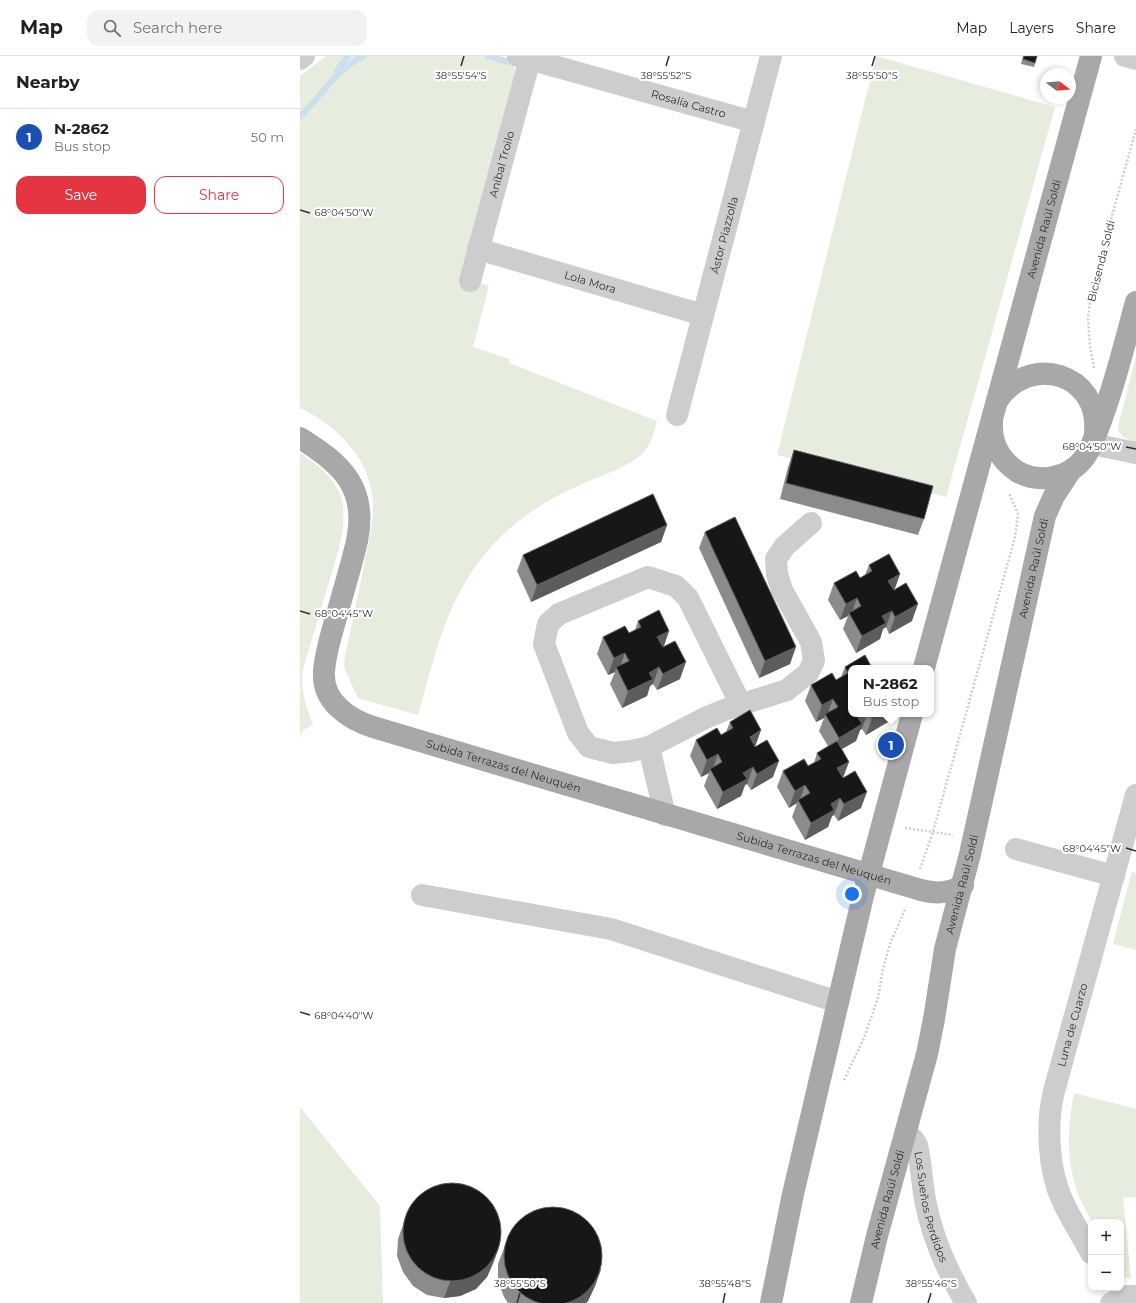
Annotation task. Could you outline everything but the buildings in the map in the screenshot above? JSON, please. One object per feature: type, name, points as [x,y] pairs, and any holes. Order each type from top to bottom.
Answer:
[{"type":"main road","name":"Avenida Raúl Soldi","points":[[925,665],[1091,56]]},
{"type":"main road","name":"Avenida Raúl Soldi","points":[[860,1303],[927,1054],[946,943],[963,885],[1046,516],[1054,496],[1071,470],[1084,459],[1094,440],[1110,395],[1136,302]]},
{"type":"main road","name":"Avenida Raúl Soldi","points":[[1071,470],[1055,477],[1038,478],[1022,474],[1014,469],[1002,457],[994,442],[992,434],[994,409],[1010,386],[1018,380],[1035,374],[1053,374],[1070,380],[1084,392],[1093,408],[1095,417],[1094,440]]},
{"type":"main road","name":"Subida Terrazas del Neuquén","points":[[300,438],[331,459],[345,473],[355,492],[360,511],[357,541],[325,660],[325,685],[335,705],[344,713],[363,724],[868,876],[933,893],[950,891],[963,885]]},
{"type":"main road","points":[[771,1303],[794,1188],[868,876],[911,717]]},
{"type":"street","points":[[300,59],[304,56]]},
{"type":"street","name":"Ástor Piazzolla","points":[[677,415],[771,56]]},
{"type":"street","points":[[1125,56],[1136,59]]},
{"type":"street","name":"Rosalía Castro","points":[[524,58],[754,122]]},
{"type":"street","name":"Aníbal Troilo","points":[[470,281],[524,58]]},
{"type":"street","name":"Lola Mora","points":[[478,249],[703,315]]},
{"type":"street","points":[[1094,440],[1136,453]]},
{"type":"street","points":[[741,705],[688,598],[676,586],[648,578],[559,614],[548,624],[544,644],[578,733],[589,747],[613,753],[649,747],[705,718],[787,690],[808,673],[814,661],[811,642],[782,590],[777,574],[776,559],[785,546],[811,523]]},
{"type":"street","points":[[649,747],[665,815]]},
{"type":"street","name":"Luna de Cuarzo","points":[[1088,1248],[1062,1201],[1057,1184],[1051,1156],[1050,1118],[1054,1090],[1136,795]]},
{"type":"street","points":[[1016,849],[1114,876]]},
{"type":"street","points":[[422,895],[611,929],[838,1002]]},
{"type":"street","name":"Los Sueños Perdidos","points":[[905,1134],[913,1139],[917,1145],[926,1201],[934,1233],[946,1265],[966,1303]]},
{"type":"path","name":"Bicisenda Soldi","points":[[1084,392],[1091,384],[1095,373],[1090,346],[1088,319],[1091,292],[1136,129]]},
{"type":"green space","points":[[326,56],[488,56],[504,60],[514,67],[516,71],[464,279],[489,286],[473,347],[510,359],[509,363],[657,421],[648,447],[636,459],[567,491],[543,504],[521,519],[491,547],[463,586],[444,626],[418,715],[358,698],[346,671],[344,664],[345,655],[372,526],[373,505],[371,489],[367,473],[350,446],[327,424],[300,408],[300,76]]},
{"type":"green space","points":[[876,56],[1040,103],[1040,104],[1055,107],[946,497],[777,455]]},
{"type":"green space","points":[[1136,357],[1136,442],[1121,435],[1118,426]]},
{"type":"green space","points":[[300,453],[319,466],[334,483],[341,497],[343,520],[342,533],[336,560],[303,669],[304,697],[313,725],[303,730],[300,738]]},
{"type":"green space","points":[[1132,871],[1136,874],[1136,950],[1113,944]]},
{"type":"green space","points":[[1074,1093],[1136,1109],[1136,1197],[1123,1198],[1131,1279],[1124,1277],[1124,1219],[1090,1219],[1079,1197],[1072,1171],[1069,1145]]},
{"type":"green space","points":[[300,1107],[380,1206],[383,1303],[300,1303]]},
{"type":"waterway","points":[[337,71],[348,56]]},
{"type":"waterway","points":[[300,117],[345,68],[364,56]]},
{"type":"waterway","points":[[488,56],[509,62],[511,56]]},
{"type":"place","name":"N-2862","points":[[891,745]]}]
